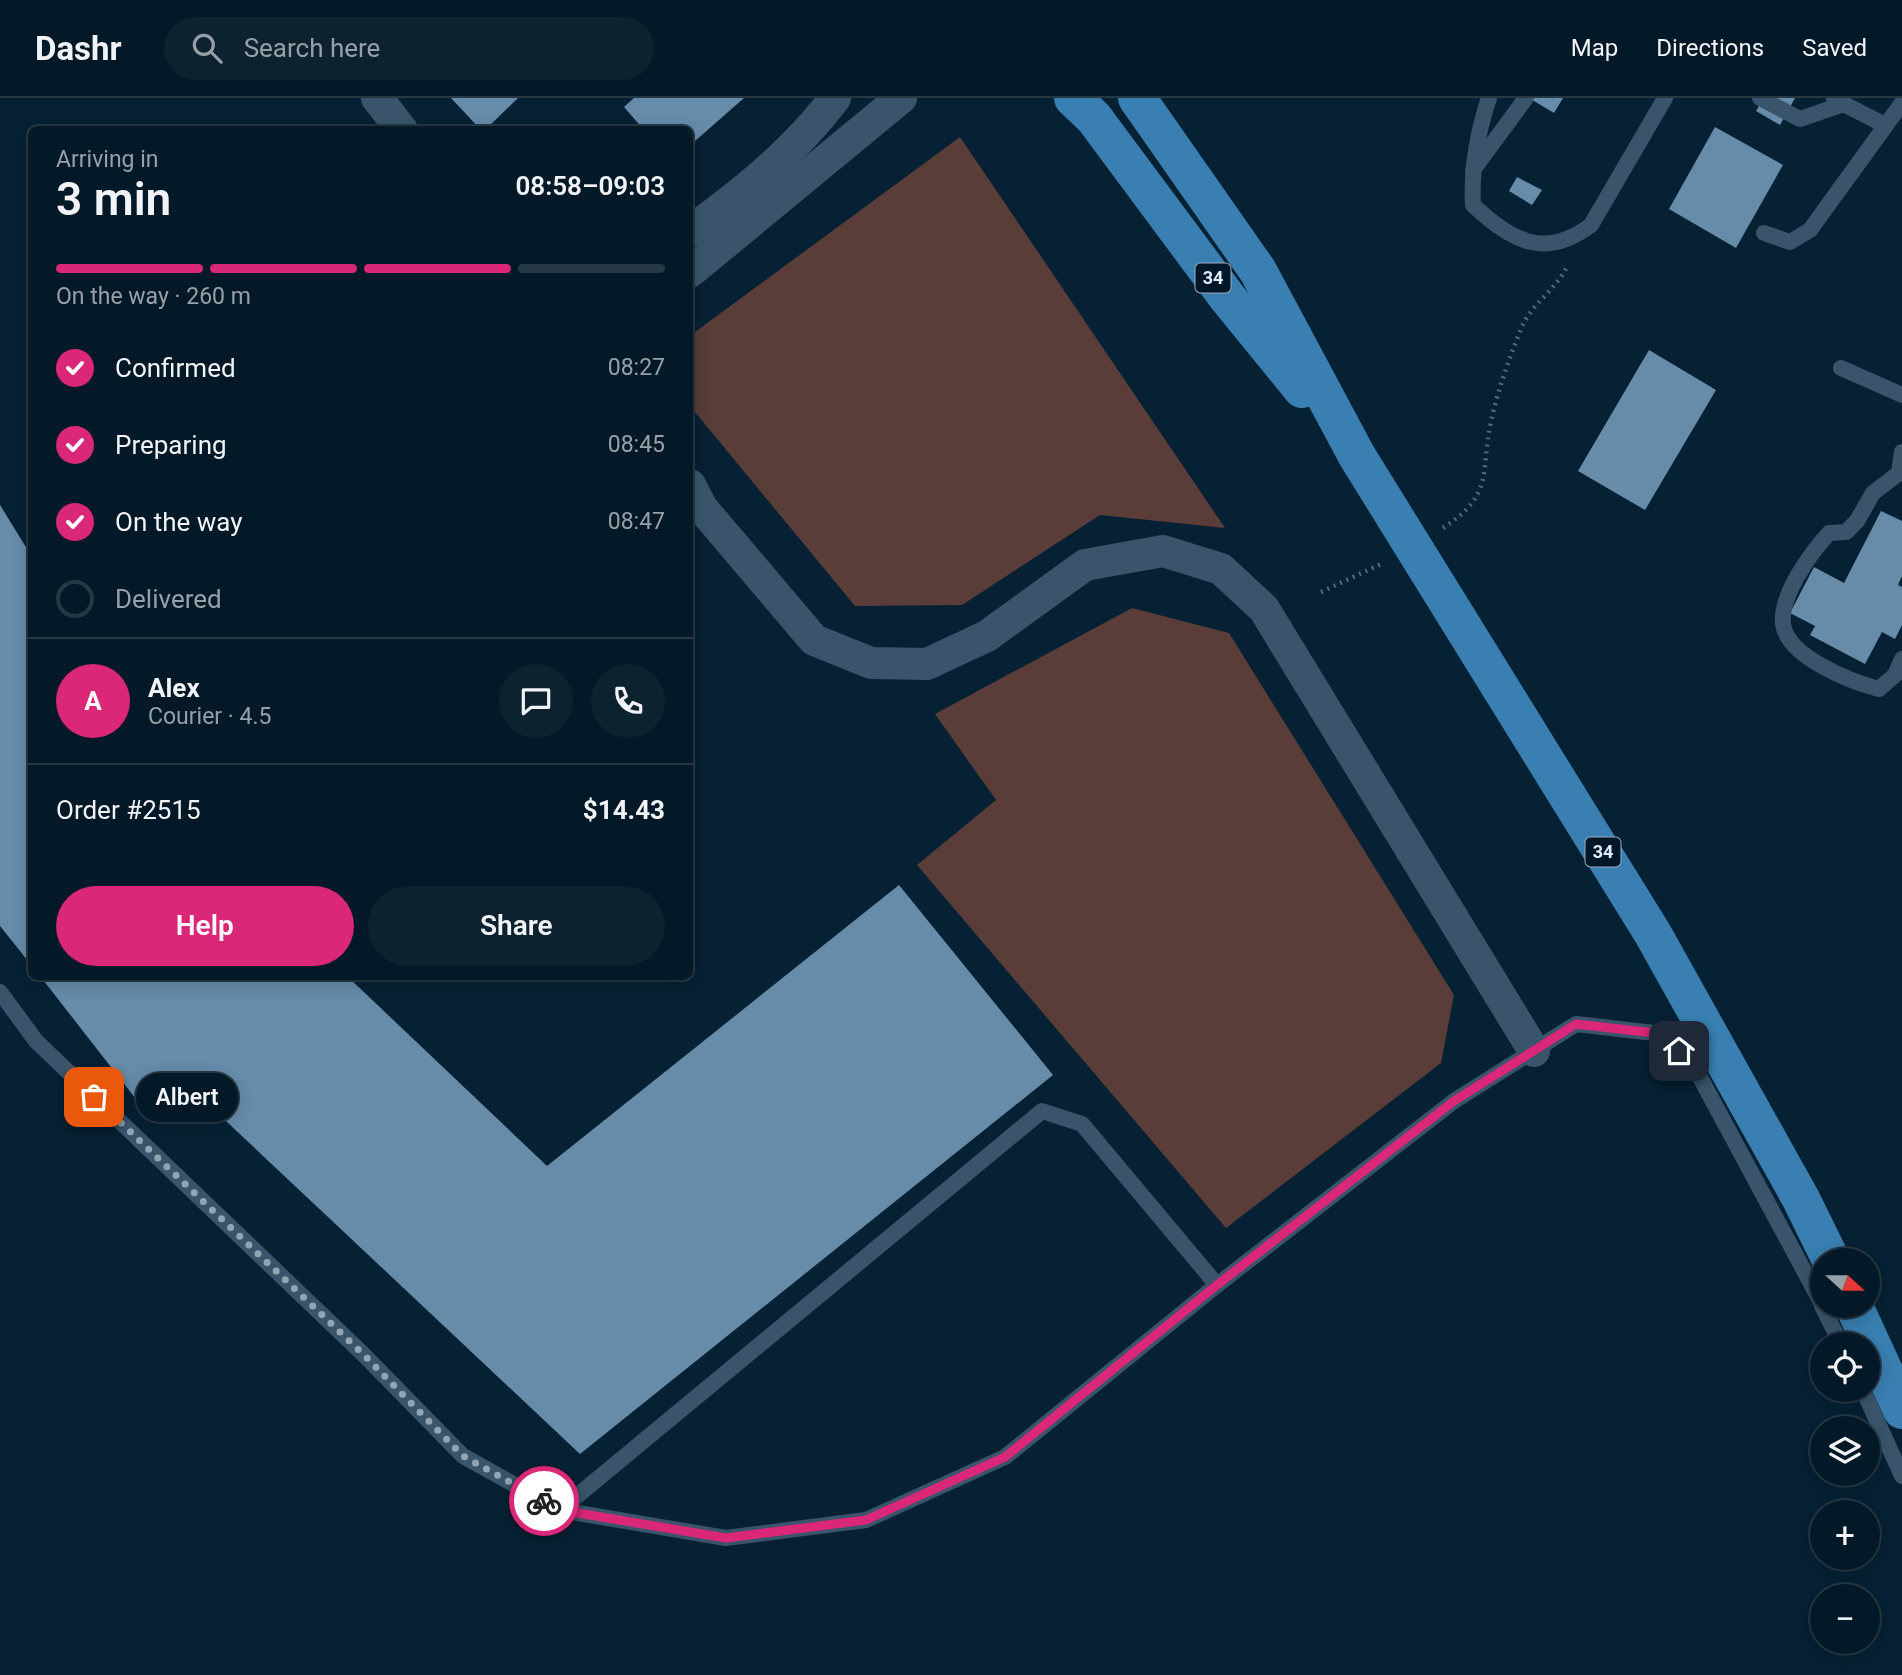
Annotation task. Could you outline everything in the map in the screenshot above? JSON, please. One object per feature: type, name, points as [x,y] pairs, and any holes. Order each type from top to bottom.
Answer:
[{"type":"main road","name":"34","points":[[1073,98],[1094,118],[1227,297],[1357,456]]},
{"type":"main road","name":"34","points":[[1137,98],[1258,271],[1357,456],[1653,933],[1801,1199],[1825,1248]]},
{"type":"main road","points":[[1860,1318],[1902,1410]]},
{"type":"street","points":[[377,98],[399,126]]},
{"type":"street","points":[[693,229],[721,209],[805,136],[835,98]]},
{"type":"street","points":[[693,270],[901,98]]},
{"type":"street","points":[[694,497],[814,640],[872,663],[927,664],[987,636],[1085,565],[1163,551],[1221,569],[1264,609],[1534,1051]]},
{"type":"lane","points":[[1489,98],[1479,130],[1471,172],[1473,205],[1497,228],[1515,238],[1543,245],[1573,239],[1591,225],[1665,98]]},
{"type":"lane","points":[[1471,172],[1526,98]]},
{"type":"lane","points":[[1760,98],[1800,120],[1839,100],[1885,125]]},
{"type":"lane","points":[[1764,233],[1790,242],[1810,230],[1902,103]]},
{"type":"lane","points":[[1841,368],[1902,395]]},
{"type":"lane","points":[[1902,452],[1901,473],[1874,493],[1857,522],[1846,532],[1829,533],[1808,556],[1785,605],[1783,626],[1796,646],[1819,665],[1854,682],[1879,689],[1895,675],[1902,659]]},
{"type":"lane","points":[[0,992],[36,1041],[363,1354],[463,1456],[560,1510],[726,1538],[866,1520],[1005,1457],[1217,1285],[1454,1101],[1576,1024],[1663,1034],[1695,1068],[1810,1283]]},
{"type":"lane","points":[[560,1510],[1042,1111],[1082,1124],[1217,1285]]},
{"type":"lane","points":[[1868,1402],[1902,1476]]},
{"type":"path","points":[[1321,592],[1414,549],[1466,513],[1479,493],[1485,474],[1490,425],[1511,356],[1533,305],[1564,275],[1573,239]]},
{"type":"shaded area","points":[[960,137],[1225,528],[1100,515],[962,605],[855,606],[693,410],[695,332]]},
{"type":"shaded area","points":[[1132,608],[1229,633],[1454,995],[1441,1063],[1226,1228],[917,865],[996,800],[935,714]]},
{"type":"building","points":[[451,98],[518,98],[489,126],[477,126]]},
{"type":"building","points":[[634,98],[744,98],[695,141],[693,126],[641,126],[624,107]]},
{"type":"building","points":[[1529,98],[1563,98],[1554,113]]},
{"type":"building","points":[[1764,98],[1795,98],[1780,125],[1756,111]]},
{"type":"building","points":[[1715,127],[1783,165],[1736,248],[1669,209]]},
{"type":"building","points":[[1517,177],[1542,190],[1532,205],[1509,191]]},
{"type":"building","points":[[1649,350],[1716,390],[1645,510],[1578,471]]},
{"type":"building","points":[[0,505],[28,550],[28,961],[0,926]]},
{"type":"building","points":[[1881,511],[1902,521],[1902,576],[1898,585],[1902,587],[1902,625],[1895,639],[1882,632],[1865,664],[1810,635],[1815,626],[1790,613],[1814,567],[1844,583]]},
{"type":"building","points":[[899,885],[1053,1075],[580,1454],[177,1075],[139,1103],[43,980],[351,980],[547,1166]]},
{"type":"way so far","points":[[94,1097],[363,1354],[463,1456],[544,1501]]},
{"type":"place","name":"Albert","points":[[94,1097]]},
{"type":"route","points":[[544,1501],[560,1510],[726,1538],[866,1520],[1005,1457],[1217,1285],[1454,1101],[1576,1024],[1663,1034],[1679,1051]]}]
